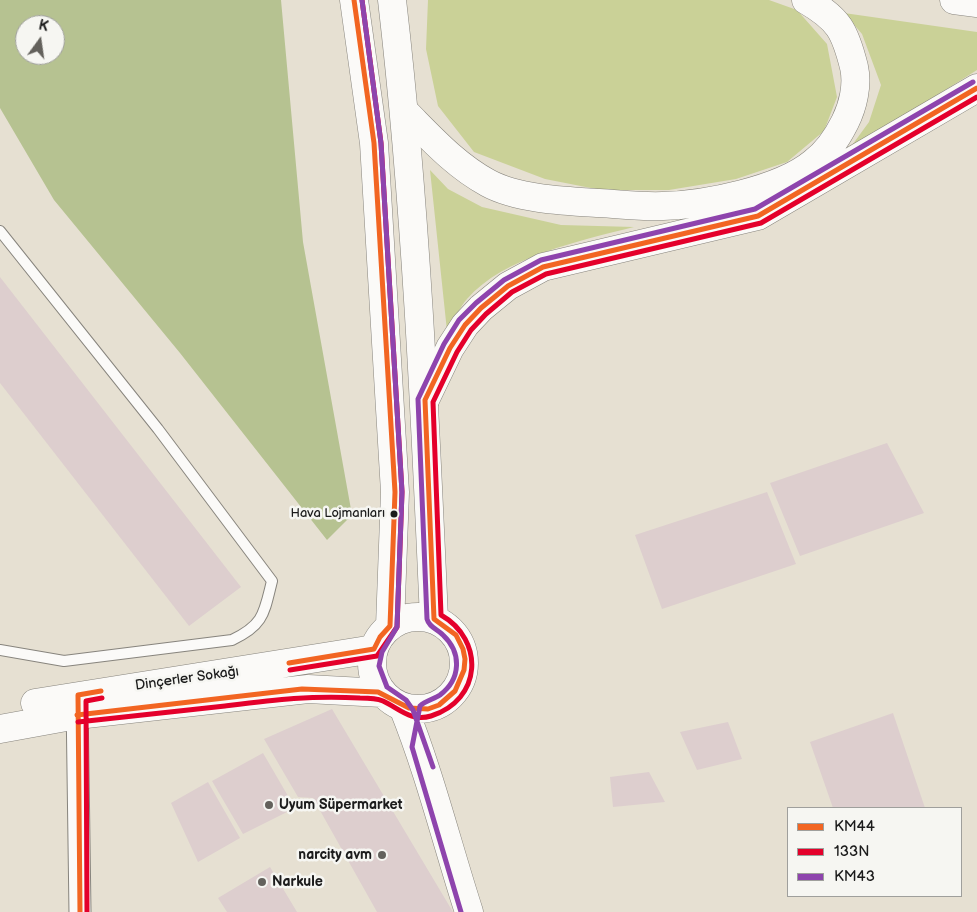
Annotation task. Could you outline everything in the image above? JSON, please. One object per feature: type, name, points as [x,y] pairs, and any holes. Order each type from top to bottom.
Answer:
[{"type":"main road","points":[[354,0],[374,143],[395,492],[390,626]]},
{"type":"main road","points":[[392,0],[405,112],[425,400],[434,619]]},
{"type":"main road","points":[[405,112],[447,155],[489,183],[531,196],[572,201],[663,206],[724,200],[776,183],[813,164],[837,140],[851,109],[856,76],[846,38],[830,15],[806,0]]},
{"type":"main road","points":[[954,0],[977,3]]},
{"type":"main road","points":[[425,400],[450,348],[465,325],[481,308],[508,286],[543,266],[758,216],[977,88]]},
{"type":"main road","points":[[404,703],[440,705],[453,696],[461,682],[465,667],[464,652],[458,638],[447,627],[434,619],[411,618],[390,626],[380,637],[374,649],[371,664],[374,679],[404,703],[470,912]]},
{"type":"main road","name":"Dinçerler Sokağı","points":[[0,729],[77,705],[231,673],[374,649]]},
{"type":"main road","name":"Dinçerler Sokağı","points":[[0,710],[308,689],[404,703]]},
{"type":"street","points":[[77,705],[80,912]]},
{"type":"lane","points":[[0,231],[158,428],[272,581],[264,611],[252,631],[232,640],[64,661],[0,650]]},
{"type":"green space","points":[[0,0],[281,0],[303,242],[352,515],[327,540],[180,353],[54,200],[0,108]]},
{"type":"green space","points":[[428,0],[769,0],[797,10],[827,44],[837,97],[824,131],[787,162],[736,179],[669,190],[601,190],[545,179],[474,152],[438,106],[426,49]]},
{"type":"green space","points":[[844,13],[977,32],[977,70],[847,152],[869,122],[881,85],[862,34]]},
{"type":"green space","points":[[430,170],[448,189],[482,207],[561,225],[634,227],[568,244],[522,261],[501,272],[482,284],[467,299],[447,331]]},
{"type":"building","points":[[0,277],[241,587],[189,626],[0,383]]},
{"type":"building","points":[[887,443],[924,513],[800,556],[770,483]]},
{"type":"building","points":[[767,492],[796,564],[662,609],[635,535]]},
{"type":"building","name":"narcity avm","points":[[332,709],[453,912],[377,912],[313,798],[298,797],[264,739]]},
{"type":"building","points":[[893,713],[925,807],[833,807],[810,742]]},
{"type":"building","points":[[728,722],[742,759],[697,770],[680,732]]},
{"type":"building","points":[[263,753],[295,808],[243,834],[212,781]]},
{"type":"building","points":[[649,772],[665,802],[613,807],[610,777]]},
{"type":"building","points":[[208,782],[240,838],[198,862],[171,803]]},
{"type":"building","name":"Narkule","points":[[270,867],[297,912],[227,912],[218,898]]},
{"type":"transit line","name":"KM44","points":[[289,663],[374,649],[380,637],[390,626],[395,492],[374,143],[354,0]]},
{"type":"transit line","name":"133N","points":[[290,670],[377,656],[397,627],[402,492],[381,143],[362,0]]},
{"type":"transit line","name":"KM43","points":[[362,0],[381,143],[402,492],[397,627],[382,652],[379,666],[387,687],[406,700],[413,710],[433,767]]},
{"type":"transit line","name":"KM43","points":[[461,912],[412,747],[420,706],[447,689],[457,666],[454,650],[449,642],[431,626],[427,619],[418,399],[444,344],[459,320],[476,303],[504,280],[541,260],[755,209],[973,82]]},
{"type":"transit line","name":"KM44","points":[[77,715],[302,689],[378,692],[409,708],[428,709],[439,705],[455,691],[464,670],[465,659],[463,649],[456,635],[434,619],[425,400],[450,348],[465,325],[481,308],[508,286],[543,267],[758,216],[977,88]]},
{"type":"transit line","name":"133N","points":[[78,722],[308,698],[342,697],[375,699],[383,701],[406,714],[417,717],[431,716],[448,708],[460,697],[468,684],[472,669],[471,654],[465,639],[455,626],[441,615],[433,402],[457,352],[471,330],[486,314],[512,292],[546,274],[761,223],[977,97]]},
{"type":"transit line","name":"KM44","points":[[80,912],[78,695],[101,691]]},
{"type":"transit line","name":"133N","points":[[87,912],[86,701],[102,698]]},
{"type":"place","name":"Hava Lojmanları","points":[[394,514]]},
{"type":"place","name":"Uyum Süpermarket","points":[[269,805]]},
{"type":"place","name":"narcity avm","points":[[382,855]]},
{"type":"place","name":"Narkule","points":[[262,882]]}]
